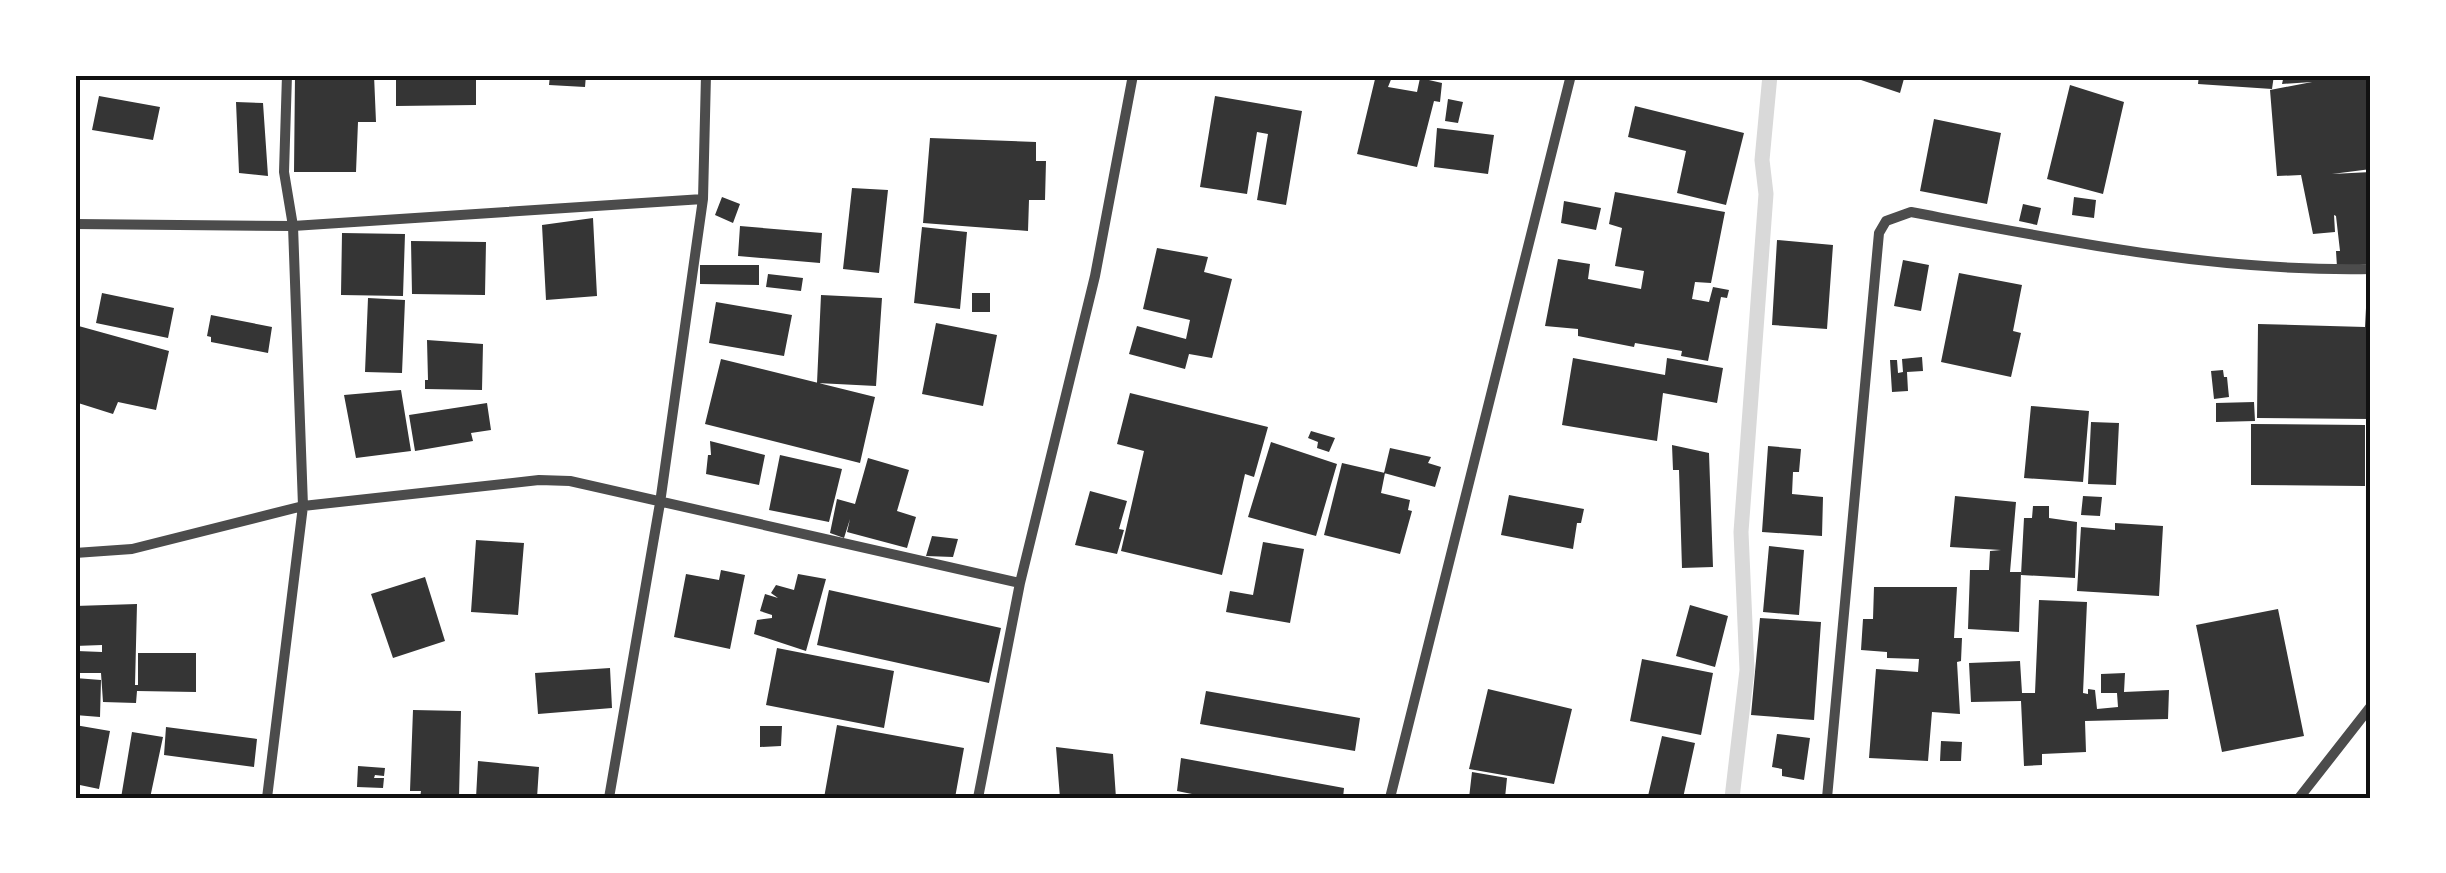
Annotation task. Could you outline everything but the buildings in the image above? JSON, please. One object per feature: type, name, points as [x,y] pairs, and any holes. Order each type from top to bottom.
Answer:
[{"type":"street","points":[[267,798],[303,506],[293,226],[284,172],[287,75]]},
{"type":"street","points":[[609,798],[660,503],[703,199],[706,75]]},
{"type":"street","points":[[978,798],[1020,583],[1095,276],[1133,75]]},
{"type":"street","points":[[1390,798],[1570,75]]},
{"type":"street","points":[[75,224],[293,226],[703,199]]},
{"type":"street","points":[[1827,798],[1879,233],[1886,221],[1911,212],[2106,250],[2182,260],[2322,270],[2371,268]]},
{"type":"street","points":[[75,552],[132,549],[303,506],[539,480],[584,484],[1020,583]]},
{"type":"street","points":[[2299,798],[2371,706]]},
{"type":"waterway","points":[[1732,798],[1747,670],[1741,532],[1766,194],[1762,160],[1770,75]]}]
